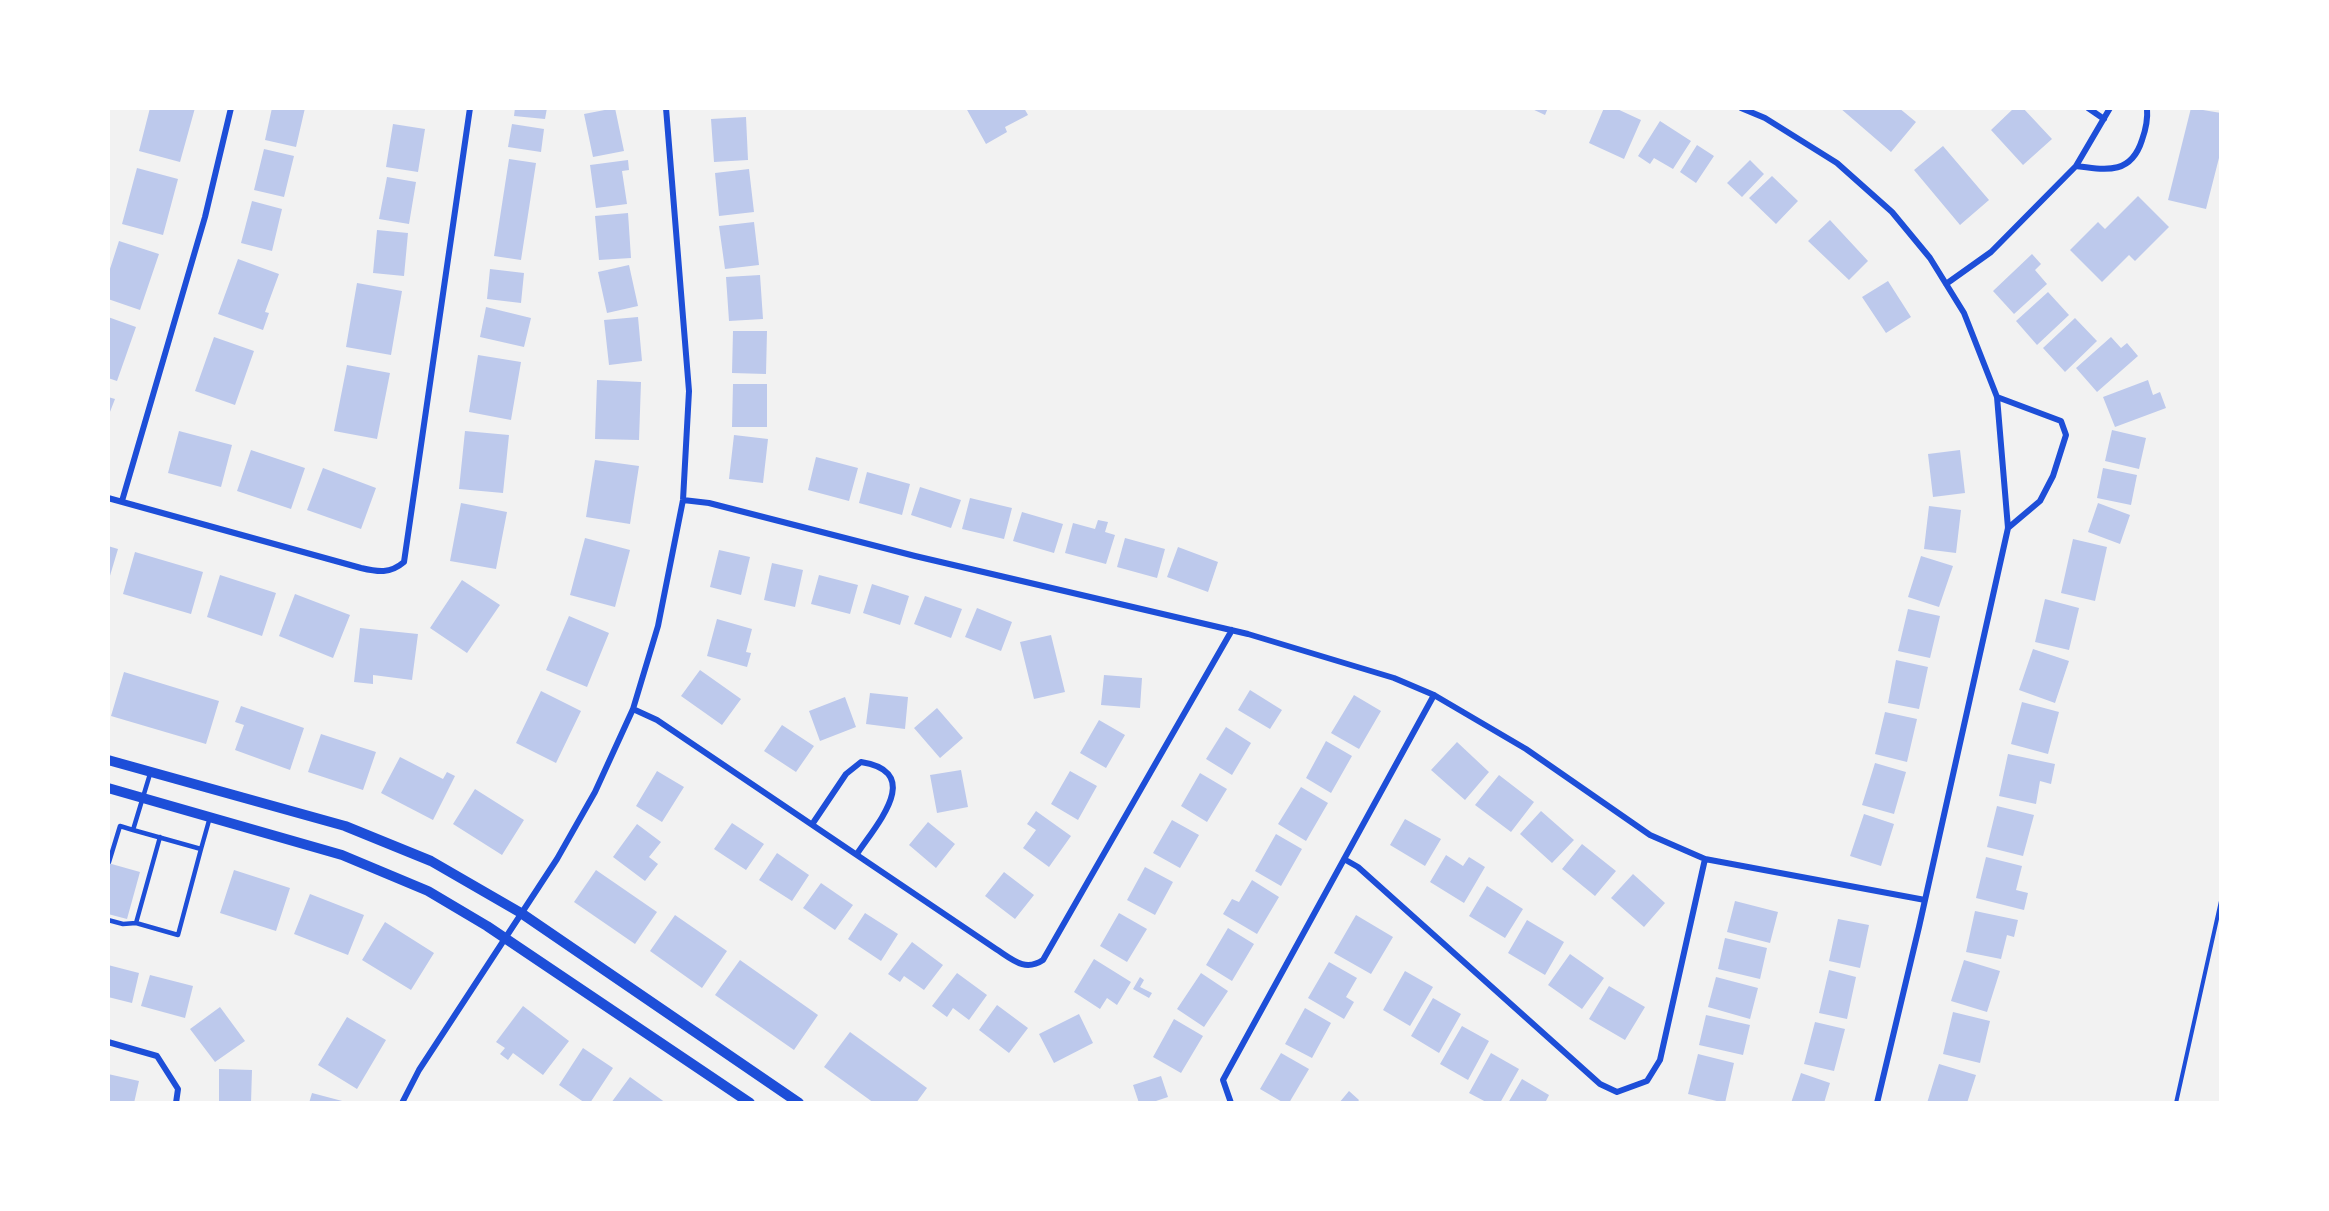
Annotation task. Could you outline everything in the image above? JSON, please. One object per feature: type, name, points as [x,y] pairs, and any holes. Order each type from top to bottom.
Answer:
[{"type":"street","points":[[123,501],[205,218],[231,108]]},
{"type":"street","points":[[108,498],[378,572],[394,570],[404,562],[470,108]]},
{"type":"street","points":[[402,1103],[418,1070],[569,840],[633,709],[658,626],[683,500],[689,391],[666,108]]},
{"type":"street","points":[[1741,108],[1765,118],[1837,163],[1892,213],[1930,258],[1964,313],[1997,397],[2008,528],[1877,1103]]},
{"type":"street","points":[[2088,108],[2104,118]]},
{"type":"street","points":[[1946,284],[1991,252],[2076,166],[2110,108]]},
{"type":"street","points":[[2076,166],[2106,170],[2126,164],[2137,155],[2148,122],[2147,108]]},
{"type":"street","points":[[1997,397],[2061,421],[2066,435],[2053,476],[2040,501],[2008,528]]},
{"type":"street","points":[[683,500],[709,503],[927,559],[1232,630],[1394,678],[1434,695],[1526,749],[1650,835],[1705,860],[1925,900]]},
{"type":"street","points":[[633,709],[657,720],[996,949],[1023,966],[1032,967],[1043,960],[1232,630]]},
{"type":"street","points":[[1231,1103],[1223,1080],[1434,695]]},
{"type":"street","points":[[108,760],[375,836],[454,872],[521,913],[799,1103]]},
{"type":"street","points":[[813,824],[846,774],[861,762],[878,765],[892,779],[894,789],[892,801],[857,854]]},
{"type":"street","points":[[108,788],[373,866],[436,895],[505,938],[750,1103]]},
{"type":"street","points":[[1344,860],[1358,867],[1600,1084],[1617,1092],[1647,1081],[1660,1060],[1705,860]]},
{"type":"street","points":[[108,1042],[157,1056],[178,1089],[176,1103]]},
{"type":"lane","points":[[134,830],[150,772]]},
{"type":"lane","points":[[108,920],[123,924],[136,923],[178,935],[210,817]]},
{"type":"lane","points":[[109,862],[120,826],[201,849]]},
{"type":"lane","points":[[136,923],[160,837]]},
{"type":"path","points":[[2176,1103],[2221,901]]},
{"type":"building","points":[[150,108],[195,108],[180,162],[139,151]]},
{"type":"building","points":[[272,108],[305,108],[296,147],[265,140]]},
{"type":"building","points":[[515,108],[547,108],[545,119],[514,116]]},
{"type":"building","points":[[615,108],[624,151],[593,157],[584,114]]},
{"type":"building","points":[[966,108],[1024,108],[1028,115],[1005,127],[1007,132],[986,144]]},
{"type":"building","points":[[1530,108],[1548,108],[1545,115]]},
{"type":"building","points":[[1604,108],[1615,108],[1641,120],[1624,159],[1589,143]]},
{"type":"building","points":[[1840,108],[1899,108],[1916,122],[1891,152]]},
{"type":"building","points":[[2014,108],[2023,108],[2052,139],[2023,165],[1991,130]]},
{"type":"building","points":[[2191,108],[2221,113],[2221,150],[2206,209],[2168,200]]},
{"type":"building","points":[[746,117],[748,160],[714,162],[711,119]]},
{"type":"building","points":[[1660,121],[1691,141],[1673,169],[1654,158],[1650,164],[1638,156]]},
{"type":"building","points":[[393,124],[425,129],[418,172],[386,167]]},
{"type":"building","points":[[512,124],[544,129],[541,152],[508,147]]},
{"type":"building","points":[[1697,145],[1714,156],[1696,183],[1680,172]]},
{"type":"building","points":[[1943,146],[1989,200],[1960,225],[1914,170]]},
{"type":"building","points":[[264,149],[294,156],[284,197],[254,190]]},
{"type":"building","points":[[509,159],[536,163],[521,260],[494,256]]},
{"type":"building","points":[[628,160],[629,170],[622,171],[627,204],[596,208],[590,165]]},
{"type":"building","points":[[1750,160],[1764,174],[1742,197],[1727,183]]},
{"type":"building","points":[[137,168],[178,179],[163,235],[122,224]]},
{"type":"building","points":[[749,169],[754,212],[719,216],[715,173]]},
{"type":"building","points":[[1772,176],[1798,201],[1776,224],[1749,198]]},
{"type":"building","points":[[387,177],[416,182],[409,224],[379,219]]},
{"type":"building","points":[[2138,196],[2169,227],[2135,261],[2129,255],[2102,282],[2070,250],[2098,222],[2105,229]]},
{"type":"building","points":[[252,201],[282,209],[272,251],[241,243]]},
{"type":"building","points":[[628,213],[631,258],[599,260],[595,216]]},
{"type":"building","points":[[1830,220],[1868,261],[1849,280],[1808,241]]},
{"type":"building","points":[[754,222],[759,265],[725,269],[719,226]]},
{"type":"building","points":[[377,230],[408,233],[404,276],[373,273]]},
{"type":"building","points":[[119,241],[159,254],[140,310],[108,299],[108,275]]},
{"type":"building","points":[[2032,254],[2041,264],[2035,270],[2047,284],[2014,314],[1993,291]]},
{"type":"building","points":[[238,259],[279,274],[265,312],[269,313],[263,330],[218,314]]},
{"type":"building","points":[[629,265],[638,306],[607,313],[598,272]]},
{"type":"building","points":[[490,269],[524,273],[521,303],[487,299]]},
{"type":"building","points":[[760,275],[763,319],[729,321],[726,277]]},
{"type":"building","points":[[1888,281],[1911,317],[1886,333],[1862,297]]},
{"type":"building","points":[[357,283],[402,291],[391,355],[346,347]]},
{"type":"building","points":[[2048,292],[2069,315],[2037,345],[2016,321]]},
{"type":"building","points":[[486,307],[531,318],[524,347],[480,337]]},
{"type":"building","points":[[108,317],[136,327],[117,381],[108,378]]},
{"type":"building","points":[[638,317],[642,361],[609,365],[604,320]]},
{"type":"building","points":[[2075,318],[2097,341],[2065,372],[2043,348]]},
{"type":"building","points":[[733,331],[767,331],[766,374],[732,373]]},
{"type":"building","points":[[214,337],[254,351],[235,405],[195,391]]},
{"type":"building","points":[[2111,337],[2121,348],[2127,343],[2138,356],[2097,392],[2076,368]]},
{"type":"building","points":[[478,355],[521,362],[511,420],[469,412]]},
{"type":"building","points":[[347,365],[390,373],[377,439],[334,431]]},
{"type":"building","points":[[597,380],[641,382],[639,440],[595,439]]},
{"type":"building","points":[[2148,380],[2153,395],[2160,392],[2166,408],[2115,427],[2103,397]]},
{"type":"building","points":[[733,384],[767,384],[767,427],[732,427]]},
{"type":"building","points":[[108,397],[115,399],[108,417]]},
{"type":"building","points":[[2112,430],[2146,438],[2139,469],[2105,461]]},
{"type":"building","points":[[179,431],[232,445],[221,487],[168,473]]},
{"type":"building","points":[[465,431],[509,435],[503,493],[459,489]]},
{"type":"building","points":[[734,435],[768,439],[763,483],[729,479]]},
{"type":"building","points":[[251,450],[305,468],[291,509],[237,491]]},
{"type":"building","points":[[1960,450],[1965,493],[1933,497],[1928,454]]},
{"type":"building","points":[[816,457],[858,468],[849,501],[808,490]]},
{"type":"building","points":[[595,460],[639,466],[630,524],[586,517]]},
{"type":"building","points":[[323,468],[376,488],[361,529],[307,510]]},
{"type":"building","points":[[2103,468],[2137,475],[2131,505],[2097,498]]},
{"type":"building","points":[[867,472],[910,484],[902,515],[859,503]]},
{"type":"building","points":[[920,487],[961,500],[951,528],[911,515]]},
{"type":"building","points":[[970,498],[1012,508],[1004,539],[962,529]]},
{"type":"building","points":[[461,503],[507,512],[496,569],[450,561]]},
{"type":"building","points":[[2098,503],[2130,515],[2120,544],[2088,532]]},
{"type":"building","points":[[1929,506],[1961,510],[1956,553],[1924,549]]},
{"type":"building","points":[[1022,512],[1063,524],[1054,553],[1013,541]]},
{"type":"building","points":[[1098,520],[1108,522],[1105,532],[1115,535],[1106,564],[1065,553],[1073,523],[1095,529]]},
{"type":"building","points":[[585,538],[630,550],[615,607],[570,595]]},
{"type":"building","points":[[1125,538],[1165,549],[1157,578],[1117,567]]},
{"type":"building","points":[[2073,539],[2107,547],[2095,601],[2061,593]]},
{"type":"building","points":[[108,546],[118,549],[109,579],[108,579]]},
{"type":"building","points":[[1178,547],[1218,562],[1208,592],[1167,577]]},
{"type":"building","points":[[719,550],[750,557],[741,595],[710,587]]},
{"type":"building","points":[[135,552],[203,572],[191,614],[123,594]]},
{"type":"building","points":[[1921,556],[1953,566],[1939,607],[1908,597]]},
{"type":"building","points":[[772,563],[803,570],[795,607],[764,600]]},
{"type":"building","points":[[220,575],[276,593],[262,636],[207,617]]},
{"type":"building","points":[[819,575],[858,585],[850,614],[811,604]]},
{"type":"building","points":[[462,580],[500,605],[467,653],[430,628]]},
{"type":"building","points":[[872,584],[909,596],[900,625],[863,613]]},
{"type":"building","points":[[295,594],[350,615],[333,658],[279,636]]},
{"type":"building","points":[[925,596],[962,609],[951,638],[914,624]]},
{"type":"building","points":[[2045,599],[2079,608],[2069,650],[2035,642]]},
{"type":"building","points":[[977,608],[1012,622],[1001,651],[965,637]]},
{"type":"building","points":[[1908,609],[1940,616],[1930,658],[1898,651]]},
{"type":"building","points":[[569,616],[609,633],[587,687],[546,670]]},
{"type":"building","points":[[717,619],[752,629],[746,652],[751,653],[747,667],[707,656]]},
{"type":"building","points":[[360,628],[418,634],[412,680],[373,675],[373,684],[354,682]]},
{"type":"building","points":[[1051,635],[1065,692],[1034,699],[1020,642]]},
{"type":"building","points":[[2033,649],[2069,661],[2055,703],[2019,690]]},
{"type":"building","points":[[1896,660],[1928,667],[1919,709],[1888,703]]},
{"type":"building","points":[[700,670],[741,699],[722,725],[681,696]]},
{"type":"building","points":[[124,672],[219,701],[206,744],[111,716]]},
{"type":"building","points":[[1104,675],[1142,678],[1140,708],[1101,705]]},
{"type":"building","points":[[1250,690],[1282,710],[1270,729],[1238,710]]},
{"type":"building","points":[[541,691],[581,711],[556,763],[516,743]]},
{"type":"building","points":[[870,693],[908,697],[905,729],[866,724]]},
{"type":"building","points":[[1354,695],[1381,711],[1359,749],[1331,733]]},
{"type":"building","points":[[845,697],[856,727],[820,741],[809,711]]},
{"type":"building","points":[[2022,702],[2059,712],[2048,754],[2011,744]]},
{"type":"building","points":[[241,706],[304,728],[290,770],[235,750],[244,725],[235,722]]},
{"type":"building","points":[[937,708],[963,738],[940,758],[914,728]]},
{"type":"building","points":[[1885,712],[1917,719],[1907,762],[1875,754]]},
{"type":"building","points":[[1099,720],[1125,735],[1106,768],[1080,753]]},
{"type":"building","points":[[782,725],[814,746],[796,772],[764,751]]},
{"type":"building","points":[[1226,727],[1251,743],[1232,775],[1206,759]]},
{"type":"building","points":[[321,734],[376,752],[363,790],[308,772]]},
{"type":"building","points":[[1326,741],[1352,756],[1331,793],[1306,778]]},
{"type":"building","points":[[1457,742],[1489,772],[1465,800],[1431,770]]},
{"type":"building","points":[[2008,754],[2055,764],[2051,784],[2040,781],[2036,804],[1999,796]]},
{"type":"building","points":[[400,757],[443,779],[447,772],[455,776],[433,820],[381,793]]},
{"type":"building","points":[[1875,763],[1906,772],[1894,814],[1862,805]]},
{"type":"building","points":[[961,770],[968,807],[937,813],[930,775]]},
{"type":"building","points":[[657,771],[684,787],[662,822],[636,806]]},
{"type":"building","points":[[1070,771],[1097,786],[1078,820],[1051,804]]},
{"type":"building","points":[[1200,773],[1227,789],[1207,822],[1181,806]]},
{"type":"building","points":[[1499,775],[1534,802],[1511,832],[1475,805]]},
{"type":"building","points":[[1301,787],[1328,803],[1306,841],[1278,824]]},
{"type":"building","points":[[475,789],[524,820],[502,855],[453,824]]},
{"type":"building","points":[[1997,806],[2034,815],[2023,856],[1987,847]]},
{"type":"building","points":[[1036,811],[1071,836],[1049,867],[1023,848],[1036,830],[1027,824]]},
{"type":"building","points":[[1541,811],[1574,840],[1552,863],[1520,834]]},
{"type":"building","points":[[1864,814],[1894,824],[1881,866],[1850,856]]},
{"type":"building","points":[[1405,819],[1441,839],[1425,866],[1390,845]]},
{"type":"building","points":[[1172,820],[1199,835],[1180,868],[1153,853]]},
{"type":"building","points":[[928,822],[955,844],[936,868],[909,845]]},
{"type":"building","points":[[732,823],[764,844],[746,870],[714,849]]},
{"type":"building","points":[[637,824],[661,842],[649,857],[658,864],[645,881],[613,857]]},
{"type":"building","points":[[1276,834],[1302,849],[1281,886],[1255,871]]},
{"type":"building","points":[[1582,844],[1616,871],[1595,896],[1562,869]]},
{"type":"building","points":[[777,853],[809,875],[792,901],[759,880]]},
{"type":"building","points":[[1446,855],[1463,866],[1469,857],[1485,867],[1464,903],[1430,882]]},
{"type":"building","points":[[1986,857],[2022,866],[2016,890],[2028,893],[2024,910],[1976,898]]},
{"type":"building","points":[[108,863],[140,872],[127,919],[108,914]]},
{"type":"building","points":[[1145,867],[1173,882],[1155,915],[1127,900]]},
{"type":"building","points":[[234,870],[290,888],[276,931],[220,913]]},
{"type":"building","points":[[596,870],[657,912],[635,944],[574,902]]},
{"type":"building","points":[[1004,872],[1034,895],[1015,919],[985,896]]},
{"type":"building","points":[[1633,874],[1665,903],[1644,927],[1611,898]]},
{"type":"building","points":[[1252,880],[1279,897],[1257,934],[1223,914],[1232,899],[1239,902]]},
{"type":"building","points":[[821,883],[853,905],[835,930],[803,908]]},
{"type":"building","points":[[1487,886],[1523,909],[1505,938],[1469,916]]},
{"type":"building","points":[[310,894],[364,915],[348,955],[294,934]]},
{"type":"building","points":[[1735,901],[1778,912],[1770,943],[1727,932]]},
{"type":"building","points":[[1975,911],[2018,920],[2014,937],[2007,935],[2001,959],[1966,952]]},
{"type":"building","points":[[865,913],[898,934],[881,961],[848,939]]},
{"type":"building","points":[[1119,913],[1147,929],[1127,962],[1100,946]]},
{"type":"building","points":[[675,915],[727,951],[702,988],[650,951]]},
{"type":"building","points":[[1356,915],[1393,937],[1371,974],[1334,953]]},
{"type":"building","points":[[1838,919],[1869,925],[1860,968],[1829,961]]},
{"type":"building","points":[[1527,920],[1564,942],[1545,975],[1508,953]]},
{"type":"building","points":[[385,922],[434,953],[411,990],[362,960]]},
{"type":"building","points":[[1228,928],[1254,944],[1232,981],[1206,965]]},
{"type":"building","points":[[1725,938],[1767,948],[1760,979],[1718,969]]},
{"type":"building","points":[[912,942],[943,965],[924,990],[904,976],[900,982],[888,974]]},
{"type":"building","points":[[1570,954],[1604,978],[1582,1009],[1548,985]]},
{"type":"building","points":[[1094,959],[1131,982],[1117,1005],[1107,998],[1100,1009],[1074,992]]},
{"type":"building","points":[[740,960],[818,1015],[794,1050],[715,995]]},
{"type":"building","points":[[1964,960],[2000,971],[1987,1012],[1951,1001]]},
{"type":"building","points":[[1329,962],[1357,978],[1346,997],[1354,1002],[1344,1019],[1308,998]]},
{"type":"building","points":[[108,965],[139,973],[132,1003],[108,997]]},
{"type":"building","points":[[1829,970],[1856,977],[1847,1019],[1819,1013]]},
{"type":"building","points":[[1405,971],[1433,987],[1410,1026],[1383,1010]]},
{"type":"building","points":[[957,973],[987,995],[969,1020],[953,1008],[947,1017],[932,1006]]},
{"type":"building","points":[[1201,973],[1228,991],[1204,1027],[1177,1009]]},
{"type":"building","points":[[150,975],[193,986],[185,1018],[141,1006]]},
{"type":"building","points":[[1140,977],[1144,980],[1140,987],[1152,993],[1149,998],[1133,989]]},
{"type":"building","points":[[1716,977],[1758,988],[1750,1019],[1708,1007]]},
{"type":"building","points":[[1609,986],[1645,1007],[1625,1040],[1589,1019]]},
{"type":"building","points":[[1433,998],[1461,1014],[1439,1053],[1411,1036]]},
{"type":"building","points":[[997,1005],[1028,1028],[1009,1053],[979,1030]]},
{"type":"building","points":[[523,1006],[569,1041],[543,1075],[513,1053],[508,1060],[500,1054],[505,1048],[496,1042]]},
{"type":"building","points":[[220,1007],[245,1041],[215,1062],[190,1029]]},
{"type":"building","points":[[1305,1008],[1331,1023],[1312,1058],[1285,1044]]},
{"type":"building","points":[[1953,1012],[1990,1021],[1980,1063],[1943,1054]]},
{"type":"building","points":[[1079,1014],[1093,1043],[1054,1063],[1039,1034]]},
{"type":"building","points":[[1706,1015],[1750,1025],[1743,1055],[1699,1045]]},
{"type":"building","points":[[347,1017],[386,1040],[357,1089],[318,1065]]},
{"type":"building","points":[[1174,1019],[1203,1036],[1181,1073],[1153,1057]]},
{"type":"building","points":[[1815,1022],[1845,1029],[1834,1071],[1804,1064]]},
{"type":"building","points":[[1462,1026],[1489,1041],[1468,1080],[1440,1064]]},
{"type":"building","points":[[850,1032],[927,1088],[916,1103],[874,1103],[824,1067]]},
{"type":"building","points":[[583,1048],[613,1068],[590,1103],[585,1103],[559,1085]]},
{"type":"building","points":[[1281,1053],[1309,1069],[1289,1103],[1284,1103],[1260,1089]]},
{"type":"building","points":[[1491,1053],[1519,1069],[1500,1103],[1488,1103],[1469,1093]]},
{"type":"building","points":[[1698,1054],[1734,1063],[1725,1103],[1688,1094]]},
{"type":"building","points":[[1939,1064],[1976,1075],[1967,1103],[1927,1103]]},
{"type":"building","points":[[219,1069],[252,1070],[251,1103],[219,1103]]},
{"type":"building","points":[[1801,1073],[1830,1083],[1824,1103],[1791,1103]]},
{"type":"building","points":[[108,1074],[139,1081],[134,1103],[108,1103]]},
{"type":"building","points":[[1161,1076],[1168,1097],[1150,1103],[1139,1103],[1133,1085]]},
{"type":"building","points":[[630,1077],[666,1103],[611,1103]]},
{"type":"building","points":[[1522,1079],[1549,1095],[1545,1103],[1508,1103]]},
{"type":"building","points":[[1349,1091],[1359,1100],[1357,1103],[1339,1103]]},
{"type":"building","points":[[312,1093],[346,1102],[346,1103],[309,1103]]}]
